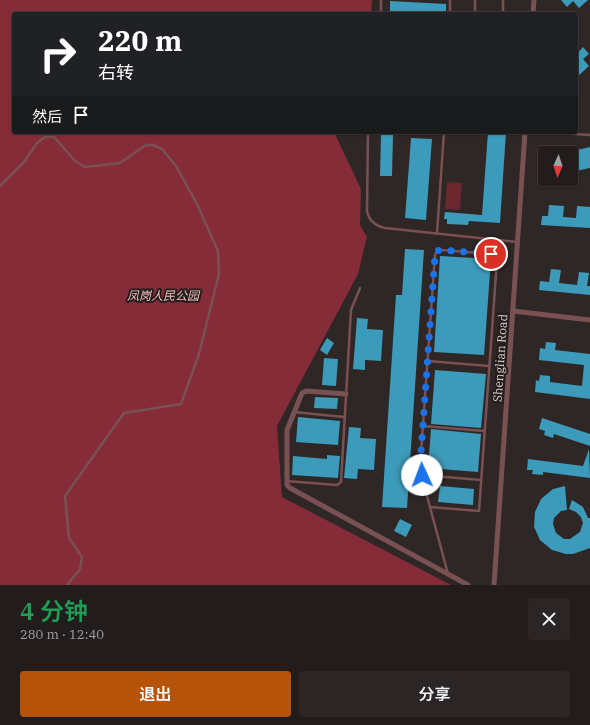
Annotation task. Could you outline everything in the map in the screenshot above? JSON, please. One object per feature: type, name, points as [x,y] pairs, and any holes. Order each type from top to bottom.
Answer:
[{"type":"street","points":[[533,12],[534,0]]},
{"type":"street","name":"Shenglian Road","points":[[494,585],[525,134]]},
{"type":"street","points":[[513,311],[590,320]]},
{"type":"street","points":[[346,394],[306,391],[302,393],[288,430],[286,481],[290,488],[468,585]]},
{"type":"lane","points":[[381,12],[382,0]]},
{"type":"lane","points":[[450,0],[450,12]]},
{"type":"lane","points":[[475,0],[475,12]]},
{"type":"lane","points":[[503,0],[503,12]]},
{"type":"lane","points":[[368,134],[367,211],[371,221],[380,227],[385,228],[518,242]]},
{"type":"lane","points":[[436,234],[444,134]]},
{"type":"lane","points":[[575,134],[590,135]]},
{"type":"lane","points":[[0,186],[24,162],[37,143],[45,137],[54,138],[75,161],[85,167],[120,162],[146,145],[153,145],[162,149],[176,166],[197,204],[218,251],[219,274],[199,354],[181,404],[124,413],[65,496],[69,538],[82,557],[80,569],[67,585]]},
{"type":"lane","points":[[430,507],[479,511],[496,260],[495,256],[491,254],[448,250],[437,251],[435,255],[420,467],[430,507],[448,574]]},
{"type":"lane","points":[[286,481],[340,484],[350,310],[360,288]]},
{"type":"lane","points":[[428,361],[489,366]]},
{"type":"lane","points":[[294,412],[344,417]]},
{"type":"lane","points":[[423,426],[484,431]]},
{"type":"lane","points":[[422,475],[481,480]]},
{"type":"shaded area","points":[[447,182],[462,183],[460,210],[445,209]]},
{"type":"green space","name":"凤岗人民公园","points":[[0,0],[372,0],[371,12],[12,12],[12,134],[335,134],[361,189],[360,225],[367,237],[358,274],[277,426],[282,497],[451,585],[0,585]]},
{"type":"building","points":[[561,0],[588,0],[579,8],[573,1],[567,7]]},
{"type":"building","points":[[390,1],[446,4],[446,12],[390,12]]},
{"type":"building","points":[[583,47],[589,54],[583,59],[589,66],[578,76],[578,53]]},
{"type":"building","points":[[488,134],[506,134],[500,223],[469,221],[468,225],[447,224],[447,219],[444,219],[445,212],[482,215]]},
{"type":"building","points":[[381,135],[393,135],[392,176],[380,176]]},
{"type":"building","points":[[411,138],[432,139],[426,220],[405,218]]},
{"type":"building","points":[[590,147],[590,168],[578,171],[578,150]]},
{"type":"building","points":[[549,205],[564,206],[563,217],[576,218],[577,206],[590,207],[590,228],[541,225],[542,216],[548,216]]},
{"type":"building","points":[[405,249],[424,250],[407,508],[382,507],[396,295],[402,295]]},
{"type":"building","points":[[440,256],[491,259],[484,355],[434,352]]},
{"type":"building","points":[[551,269],[561,270],[559,283],[577,285],[579,272],[589,273],[587,286],[590,286],[590,295],[539,290],[540,281],[549,282]]},
{"type":"building","points":[[357,318],[368,319],[367,329],[383,330],[381,361],[365,360],[365,370],[353,369]]},
{"type":"building","points":[[327,338],[334,343],[327,355],[320,350]]},
{"type":"building","points":[[546,342],[556,343],[555,350],[590,354],[590,399],[535,392],[536,380],[539,381],[540,375],[550,376],[550,382],[582,386],[584,365],[539,360],[540,348],[545,349]]},
{"type":"building","points":[[324,358],[338,359],[336,386],[322,385]]},
{"type":"building","points":[[435,370],[486,374],[481,428],[431,424]]},
{"type":"building","points":[[315,397],[338,398],[337,409],[314,408]]},
{"type":"building","points":[[298,417],[340,421],[338,445],[296,442]]},
{"type":"building","points":[[542,418],[590,434],[590,446],[554,434],[553,438],[544,435],[545,431],[539,429]]},
{"type":"building","points":[[349,427],[361,428],[360,438],[376,439],[374,470],[358,469],[357,479],[344,478]]},
{"type":"building","points":[[431,429],[481,434],[478,472],[428,468]]},
{"type":"building","points":[[589,449],[590,478],[543,472],[543,475],[532,474],[533,470],[527,470],[528,459],[583,466]]},
{"type":"building","points":[[327,455],[340,456],[338,478],[292,475],[293,456],[327,459]]},
{"type":"building","points":[[440,486],[474,489],[473,505],[438,502]]},
{"type":"building","points":[[565,486],[567,510],[561,511],[554,518],[553,524],[556,533],[564,539],[570,539],[580,532],[583,523],[581,517],[576,512],[569,509],[572,500],[583,507],[588,518],[590,518],[590,548],[573,554],[566,554],[552,550],[540,540],[534,527],[535,512],[541,499],[553,489]]},
{"type":"building","points":[[400,519],[412,525],[406,537],[394,531]]},
{"type":"route","points":[[422,475],[420,467],[435,255],[437,251],[441,250],[491,254]]}]
